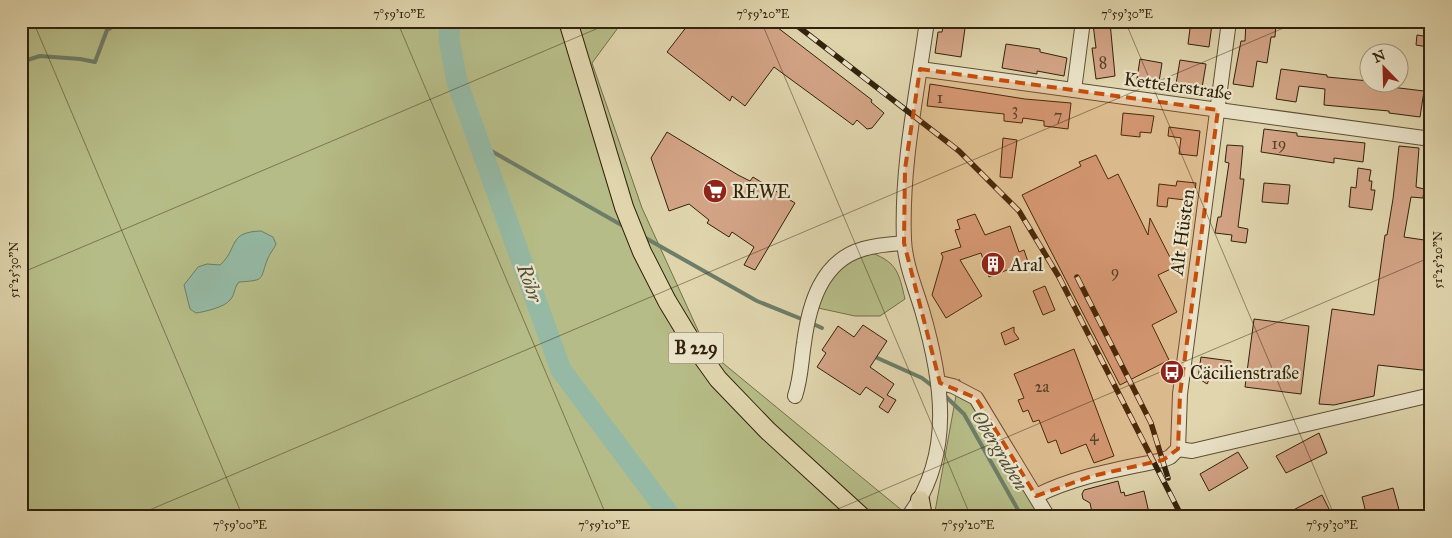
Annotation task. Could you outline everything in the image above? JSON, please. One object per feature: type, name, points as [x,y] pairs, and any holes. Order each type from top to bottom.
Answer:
[{"type":"main road","name":"B 229","points":[[568,21],[624,207],[642,252],[667,301],[693,344],[718,379],[768,432],[862,517]]},
{"type":"main road","points":[[840,498],[846,517]]},
{"type":"street","points":[[908,517],[922,509],[940,433],[940,383],[935,356],[904,243],[905,170],[927,21]]},
{"type":"street","points":[[1074,90],[1083,21]]},
{"type":"street","name":"Alt Hüsten","points":[[1178,449],[1181,386],[1229,21]]},
{"type":"street","name":"Kettelerstraße","points":[[920,69],[1431,139]]},
{"type":"street","points":[[795,396],[802,376],[807,321],[818,286],[826,274],[838,262],[863,249],[904,243]]},
{"type":"street","points":[[940,383],[953,386],[976,398],[1048,517]]},
{"type":"street","points":[[1036,496],[1058,486],[1092,476],[1163,460],[1170,457],[1178,449],[1192,451],[1431,394]]},
{"type":"highlighted area","points":[[920,69],[1218,110],[1180,394],[1178,449],[1163,460],[1092,476],[1036,496],[976,398],[940,383],[904,243],[905,169]]},
{"type":"shaded area","points":[[21,21],[623,21],[592,63],[642,208],[707,350],[910,517],[21,517]]},
{"type":"shaded area","points":[[261,231],[273,237],[276,244],[269,256],[261,278],[239,282],[232,298],[219,307],[196,313],[190,309],[184,285],[198,267],[207,264],[220,265],[230,253],[238,238],[243,234]]},
{"type":"shaded area","points":[[872,253],[887,261],[896,270],[905,299],[880,316],[855,316],[818,308],[831,279],[844,267]]},
{"type":"shaded area","points":[[959,379],[1045,517],[934,517]]},
{"type":"building","points":[[691,21],[769,21],[872,100],[871,102],[884,113],[872,128],[867,129],[857,120],[853,125],[774,67],[745,106],[732,96],[730,101],[667,52]]},
{"type":"building","points":[[944,21],[966,21],[961,57],[935,53],[938,32],[942,32]]},
{"type":"building","points":[[1191,21],[1212,24],[1209,47],[1188,44]]},
{"type":"building","points":[[1246,21],[1276,21],[1275,37],[1271,37],[1267,63],[1257,61],[1253,87],[1233,84],[1241,41],[1245,41]]},
{"type":"building","points":[[1110,22],[1115,76],[1096,79],[1092,48],[1096,48],[1093,24]]},
{"type":"building","points":[[1417,35],[1430,37],[1428,47],[1416,45]]},
{"type":"building","points":[[1006,44],[1040,49],[1040,52],[1067,58],[1064,76],[1037,71],[1037,74],[1002,68]]},
{"type":"building","points":[[1140,59],[1162,63],[1158,88],[1136,85]]},
{"type":"building","points":[[1180,60],[1206,64],[1201,94],[1175,90]]},
{"type":"building","points":[[1281,69],[1360,80],[1360,92],[1410,92],[1410,89],[1424,91],[1420,117],[1389,113],[1389,111],[1324,105],[1325,89],[1299,86],[1296,102],[1276,99]]},
{"type":"building","points":[[930,84],[1025,99],[1071,103],[1068,129],[1044,126],[1044,121],[1023,118],[1022,123],[1004,121],[1004,114],[927,106]]},
{"type":"building","points":[[1123,113],[1154,116],[1151,133],[1140,132],[1140,137],[1121,135]]},
{"type":"building","points":[[1169,127],[1200,131],[1197,156],[1179,154],[1181,138],[1168,136]]},
{"type":"building","points":[[1264,129],[1297,133],[1297,136],[1365,143],[1363,162],[1334,158],[1334,163],[1261,152]]},
{"type":"building","name":"REWE","points":[[667,132],[738,175],[750,181],[753,177],[795,203],[755,270],[744,265],[754,247],[732,232],[729,237],[707,223],[709,220],[689,204],[669,211],[651,158]]},
{"type":"building","points":[[1003,138],[1017,140],[1012,178],[1000,177]]},
{"type":"building","points":[[1227,145],[1243,146],[1240,179],[1244,179],[1238,227],[1248,229],[1246,243],[1231,241],[1232,235],[1215,233],[1218,217],[1221,217],[1229,163],[1225,162]]},
{"type":"building","points":[[1399,146],[1419,148],[1416,187],[1424,189],[1423,198],[1411,197],[1404,237],[1431,241],[1431,371],[1378,365],[1374,396],[1334,405],[1319,404],[1332,309],[1374,315],[1385,235],[1387,235],[1393,199]]},
{"type":"building","points":[[1096,155],[1108,179],[1118,174],[1148,235],[1150,218],[1175,267],[1158,275],[1177,312],[1152,325],[1169,360],[1120,385],[1022,195],[1081,166],[1079,162]]},
{"type":"building","points":[[1358,168],[1371,170],[1369,181],[1372,181],[1371,190],[1375,190],[1372,210],[1349,207],[1351,187],[1356,188]]},
{"type":"building","points":[[1177,181],[1196,183],[1194,201],[1168,198],[1167,207],[1157,206],[1159,184],[1176,186]]},
{"type":"building","points":[[1264,183],[1290,185],[1288,204],[1262,202]]},
{"type":"building","points":[[975,214],[985,235],[1010,226],[1019,252],[1024,250],[1028,262],[989,277],[981,253],[960,260],[982,296],[946,318],[932,295],[943,257],[941,253],[961,247],[955,230],[960,229],[957,220]]},
{"type":"building","points":[[1045,286],[1055,310],[1043,315],[1033,291]]},
{"type":"building","points":[[1254,319],[1309,326],[1301,394],[1245,387]]},
{"type":"building","points":[[863,325],[887,341],[870,367],[894,384],[887,395],[896,400],[888,413],[879,407],[884,399],[866,387],[860,395],[817,367],[826,353],[822,350],[838,326],[854,337]]},
{"type":"building","points":[[1014,327],[1014,332],[1019,339],[1005,345],[1001,333]]},
{"type":"building","points":[[1074,349],[1114,456],[1094,463],[1086,444],[1061,454],[1056,440],[1048,443],[1039,420],[1033,422],[1028,410],[1023,412],[1018,400],[1024,398],[1014,374]]},
{"type":"building","points":[[1201,357],[1231,361],[1229,378],[1211,376],[1207,384],[1198,378]]},
{"type":"building","points":[[1319,433],[1327,453],[1286,473],[1276,456]]},
{"type":"building","points":[[1238,452],[1248,468],[1209,491],[1200,474]]},
{"type":"building","points":[[1118,481],[1121,493],[1124,492],[1125,496],[1144,491],[1150,517],[1093,517],[1090,503],[1083,499],[1082,494],[1084,490]]},
{"type":"building","points":[[1393,488],[1401,517],[1367,517],[1362,497]]},
{"type":"building","points":[[1322,495],[1333,517],[1280,517]]},
{"type":"waterway","points":[[21,62],[40,56],[95,62],[107,30],[123,21]]},
{"type":"waterway","name":"Röhr","points":[[450,21],[449,39],[457,82],[561,370],[671,517]]},
{"type":"waterway","points":[[479,144],[625,227]]},
{"type":"waterway","points":[[642,236],[757,301],[804,320]]},
{"type":"waterway","points":[[811,323],[822,328]]},
{"type":"waterway","name":"Obergraben","points":[[873,356],[922,378],[935,388]]},
{"type":"waterway","name":"Obergraben","points":[[943,394],[964,414],[1022,517]]},
{"type":"railway","points":[[791,21],[959,151],[1019,211],[1059,277],[1182,517]]},
{"type":"railway","points":[[1077,277],[1151,423],[1168,478]]},
{"type":"place","name":"REWE","points":[[715,191]]},
{"type":"place","name":"Aral","points":[[993,264]]},
{"type":"place","name":"Cäcilienstraße","points":[[1172,372]]}]
